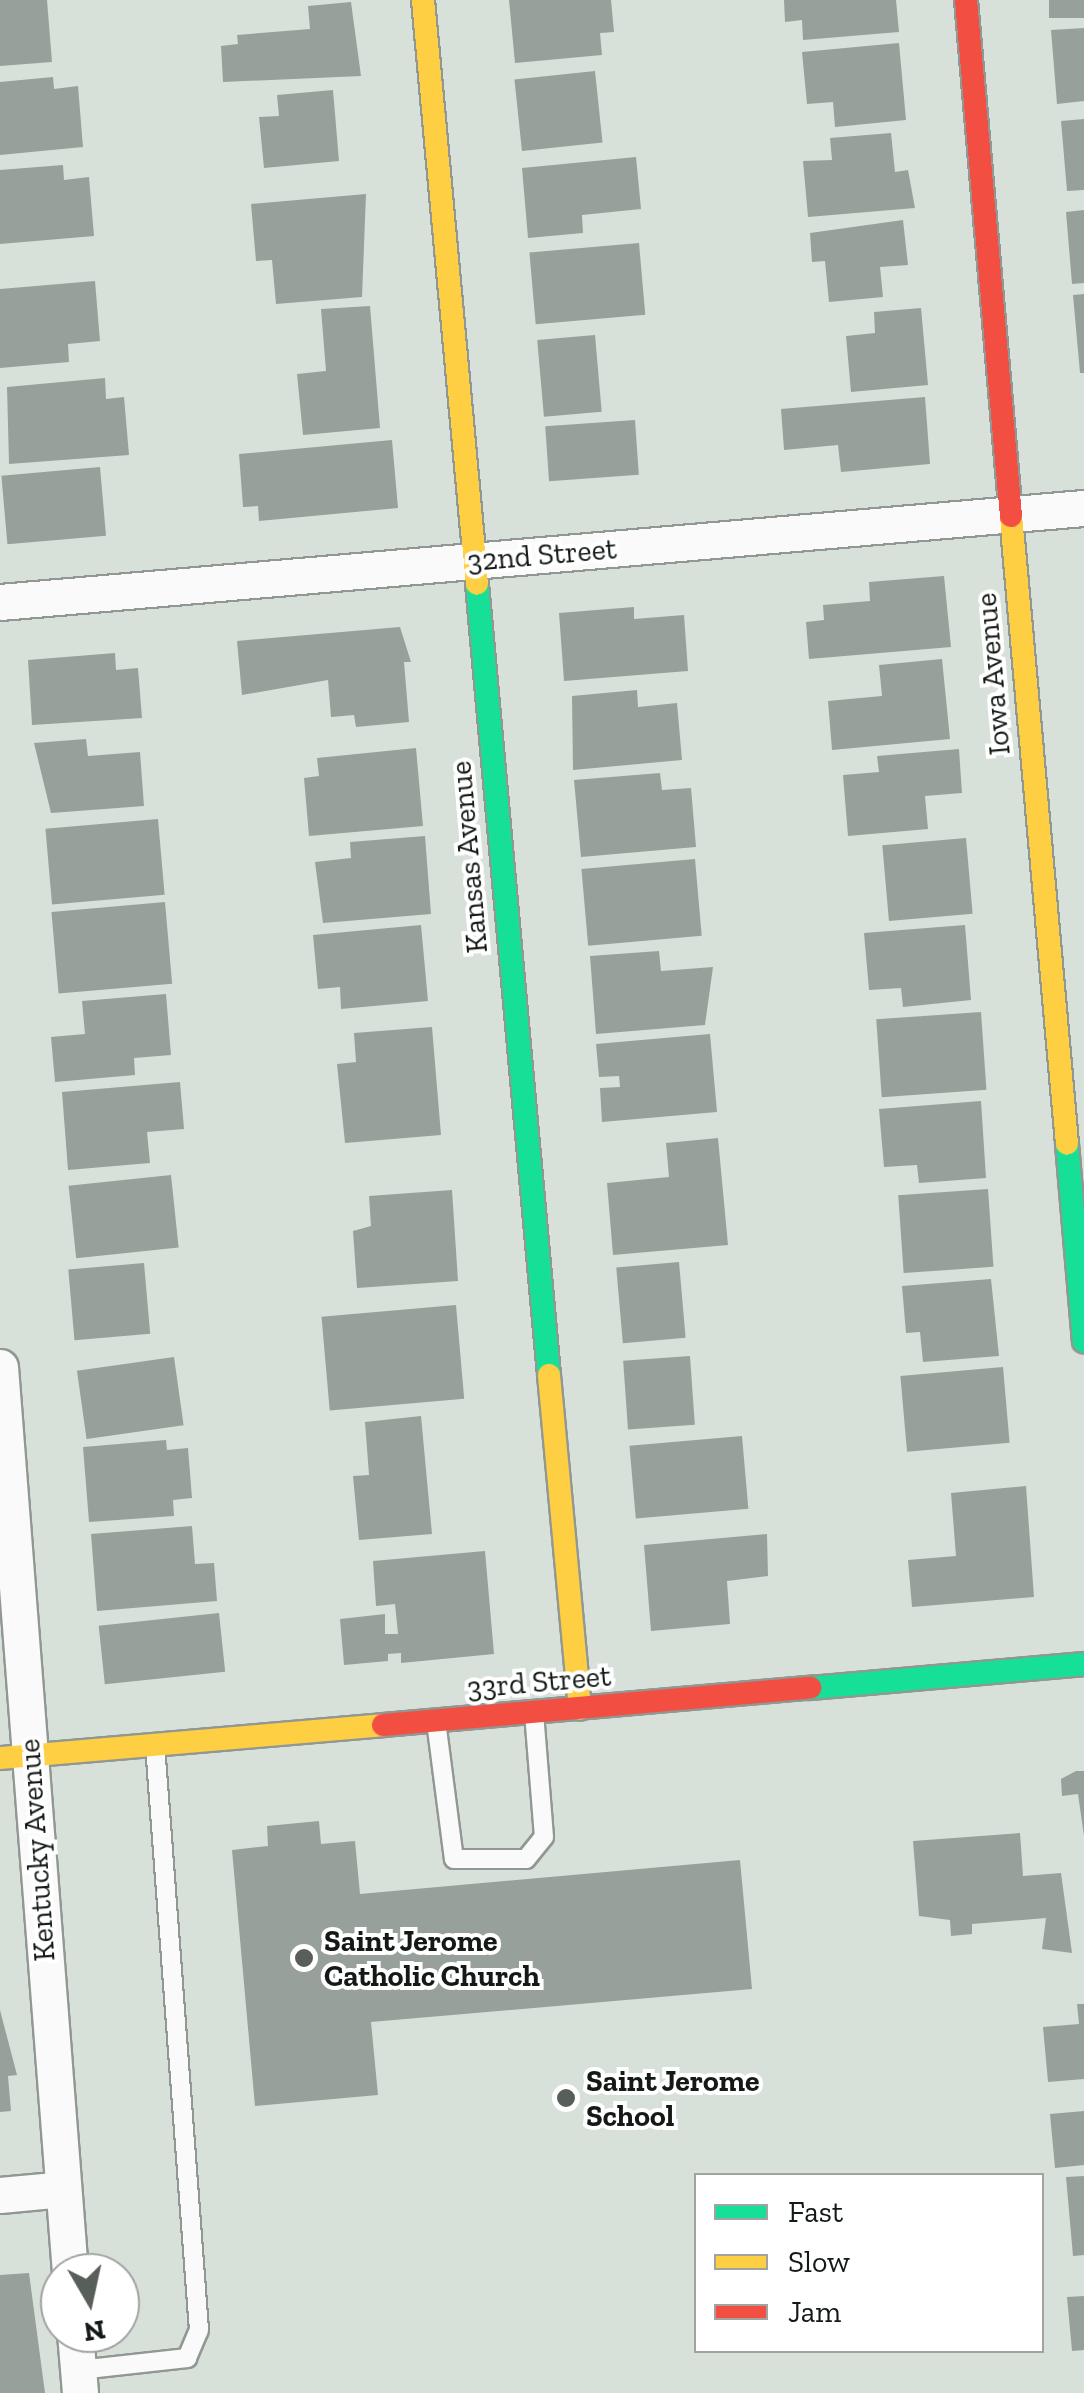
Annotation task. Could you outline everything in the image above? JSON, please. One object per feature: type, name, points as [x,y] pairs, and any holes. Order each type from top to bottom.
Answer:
[{"type":"street","name":"Kansas Avenue","points":[[423,0],[580,1708]]},
{"type":"street","name":"Iowa Avenue","points":[[966,0],[1084,1341]]},
{"type":"street","name":"32nd Street","points":[[0,602],[1084,508]]},
{"type":"street","name":"Kentucky Avenue","points":[[0,1367],[15,1756],[69,2253]]},
{"type":"street","name":"33rd Street","points":[[15,1756],[1084,1664]]},
{"type":"street","points":[[0,2195],[64,2189]]},
{"type":"street","points":[[78,2353],[80,2382]]},
{"type":"lane","points":[[436,1721],[454,1859],[526,1859],[544,1837],[534,1712]]},
{"type":"lane","points":[[80,2382],[186,2358],[199,2330],[154,1745]]},
{"type":"building","points":[[0,0],[47,0],[52,62],[0,66]]},
{"type":"building","points":[[509,0],[611,0],[614,32],[600,33],[602,55],[515,63]]},
{"type":"building","points":[[784,0],[896,0],[899,32],[803,40],[802,20],[785,22]]},
{"type":"building","points":[[1049,0],[1084,0],[1084,18],[1049,18]]},
{"type":"building","points":[[351,2],[361,76],[223,82],[221,46],[238,44],[237,35],[310,29],[308,6]]},
{"type":"building","points":[[1084,28],[1084,101],[1057,104],[1051,30]]},
{"type":"building","points":[[899,43],[906,120],[835,127],[833,102],[807,104],[802,52]]},
{"type":"building","points":[[595,71],[603,143],[522,151],[514,79]]},
{"type":"building","points":[[53,77],[54,89],[78,86],[83,147],[0,155],[0,82]]},
{"type":"building","points":[[333,90],[339,161],[264,168],[259,117],[279,116],[277,95]]},
{"type":"building","points":[[1084,119],[1084,190],[1067,191],[1061,121]]},
{"type":"building","points":[[891,133],[895,172],[908,170],[915,208],[808,217],[803,161],[832,160],[830,138]]},
{"type":"building","points":[[636,157],[641,209],[582,215],[583,233],[528,238],[522,168]]},
{"type":"building","points":[[63,165],[64,180],[89,177],[94,236],[0,244],[0,170]]},
{"type":"building","points":[[366,194],[362,297],[276,304],[272,260],[256,261],[251,204]]},
{"type":"building","points":[[1084,210],[1084,283],[1072,284],[1066,212]]},
{"type":"building","points":[[903,220],[908,265],[880,267],[883,297],[829,302],[825,261],[812,262],[810,233]]},
{"type":"building","points":[[639,243],[645,315],[536,324],[529,253]]},
{"type":"building","points":[[95,281],[100,341],[68,344],[69,362],[0,368],[0,289]]},
{"type":"building","points":[[1084,294],[1084,373],[1080,373],[1073,295]]},
{"type":"building","points":[[370,306],[380,428],[303,435],[297,374],[326,371],[321,309]]},
{"type":"building","points":[[921,308],[928,385],[851,392],[846,336],[875,333],[874,312]]},
{"type":"building","points":[[595,335],[602,412],[544,417],[537,340]]},
{"type":"building","points":[[105,378],[106,399],[124,397],[129,455],[9,464],[7,387]]},
{"type":"building","points":[[925,397],[930,464],[841,472],[838,445],[784,450],[781,409]]},
{"type":"building","points":[[635,420],[639,475],[549,481],[545,426]]},
{"type":"building","points":[[392,440],[398,508],[259,521],[258,506],[243,507],[239,454]]},
{"type":"building","points":[[100,467],[106,536],[7,544],[1,476]]},
{"type":"building","points":[[944,576],[951,647],[809,659],[806,622],[824,620],[823,605],[870,601],[869,582]]},
{"type":"building","points":[[634,607],[634,619],[684,615],[688,671],[564,681],[559,613]]},
{"type":"building","points":[[400,627],[411,662],[404,662],[409,722],[356,727],[354,715],[331,717],[328,680],[242,695],[237,641]]},
{"type":"building","points":[[115,653],[116,670],[138,668],[142,718],[32,725],[28,660]]},
{"type":"building","points":[[942,659],[950,739],[832,750],[828,701],[882,696],[879,665]]},
{"type":"building","points":[[637,690],[638,707],[677,703],[682,760],[573,770],[572,696]]},
{"type":"building","points":[[86,739],[88,756],[140,752],[144,806],[51,813],[34,743]]},
{"type":"building","points":[[416,748],[423,826],[309,836],[304,778],[319,776],[317,758]]},
{"type":"building","points":[[959,749],[962,793],[925,796],[928,829],[848,836],[843,775],[879,772],[877,756]]},
{"type":"building","points":[[660,773],[662,790],[691,788],[696,847],[581,857],[574,780]]},
{"type":"building","points":[[158,819],[165,895],[52,905],[45,829]]},
{"type":"building","points":[[425,836],[431,914],[323,923],[315,862],[351,858],[350,842]]},
{"type":"building","points":[[966,838],[973,914],[889,921],[882,845]]},
{"type":"building","points":[[695,859],[702,936],[588,946],[581,869]]},
{"type":"building","points":[[165,902],[172,984],[59,994],[51,912]]},
{"type":"building","points":[[421,925],[428,1001],[341,1009],[340,987],[318,989],[313,935]]},
{"type":"building","points":[[965,925],[971,1000],[903,1007],[901,988],[869,990],[864,933]]},
{"type":"building","points":[[659,951],[661,971],[713,967],[705,1025],[596,1034],[590,956]]},
{"type":"building","points":[[166,994],[171,1055],[134,1058],[135,1075],[55,1082],[51,1037],[85,1034],[82,1001]]},
{"type":"building","points":[[981,1012],[986,1090],[882,1097],[876,1019]]},
{"type":"building","points":[[432,1027],[441,1135],[345,1143],[337,1064],[356,1062],[354,1033]]},
{"type":"building","points":[[710,1034],[717,1112],[602,1122],[600,1088],[620,1087],[619,1076],[599,1077],[596,1044]]},
{"type":"building","points":[[180,1082],[184,1129],[147,1132],[150,1163],[68,1170],[62,1092]]},
{"type":"building","points":[[981,1101],[986,1178],[919,1183],[917,1165],[884,1167],[879,1109]]},
{"type":"building","points":[[718,1138],[728,1245],[613,1255],[607,1183],[669,1177],[666,1143]]},
{"type":"building","points":[[171,1175],[179,1248],[76,1258],[69,1186]]},
{"type":"building","points":[[988,1189],[993,1267],[904,1273],[898,1195]]},
{"type":"building","points":[[452,1190],[458,1281],[357,1288],[353,1231],[371,1226],[369,1196]]},
{"type":"building","points":[[679,1262],[686,1338],[623,1343],[616,1267]]},
{"type":"building","points":[[144,1263],[150,1334],[74,1340],[68,1270]]},
{"type":"building","points":[[991,1279],[999,1356],[923,1362],[920,1332],[906,1333],[902,1286]]},
{"type":"building","points":[[456,1305],[464,1399],[330,1410],[322,1317]]},
{"type":"building","points":[[690,1356],[695,1425],[628,1430],[623,1361]]},
{"type":"building","points":[[174,1357],[184,1425],[87,1439],[77,1371]]},
{"type":"building","points":[[1003,1367],[1010,1443],[907,1452],[900,1376]]},
{"type":"building","points":[[421,1416],[432,1534],[359,1540],[353,1476],[369,1475],[365,1422]]},
{"type":"building","points":[[742,1436],[748,1509],[636,1519],[629,1446]]},
{"type":"building","points":[[166,1440],[167,1450],[188,1448],[192,1498],[173,1500],[174,1516],[89,1522],[83,1447]]},
{"type":"building","points":[[1026,1486],[1034,1597],[912,1607],[908,1560],[956,1556],[951,1493]]},
{"type":"building","points":[[192,1526],[195,1564],[214,1563],[217,1601],[97,1611],[91,1534]]},
{"type":"building","points":[[767,1534],[768,1576],[727,1581],[730,1624],[651,1631],[644,1545]]},
{"type":"building","points":[[485,1551],[494,1654],[401,1663],[401,1653],[388,1654],[388,1661],[344,1665],[340,1619],[385,1614],[385,1634],[398,1634],[395,1604],[376,1606],[373,1561]]},
{"type":"building","points":[[219,1613],[225,1672],[105,1684],[99,1626]]},
{"type":"building","points":[[1084,1771],[1084,1836],[1078,1794],[1062,1796],[1061,1779]]},
{"type":"building","points":[[319,1821],[321,1844],[355,1841],[360,1894],[740,1860],[752,1989],[371,2022],[378,2095],[255,2106],[232,1850],[268,1846],[267,1826]]},
{"type":"building","points":[[1020,1833],[1023,1876],[1061,1873],[1072,1953],[1042,1949],[1046,1918],[972,1924],[972,1934],[951,1936],[950,1920],[919,1916],[913,1841]]},
{"type":"building","points":[[1077,2004],[1084,2004],[1084,2079],[1048,2082],[1043,2027],[1079,2024]]},
{"type":"building","points":[[0,2010],[17,2075],[8,2076],[11,2111],[0,2112]]},
{"type":"building","points":[[1084,2111],[1084,2165],[1055,2168],[1050,2114]]},
{"type":"building","points":[[1084,2176],[1084,2255],[1073,2256],[1066,2177]]},
{"type":"building","points":[[29,2273],[45,2393],[0,2393],[0,2275]]},
{"type":"building","points":[[1084,2296],[1084,2350],[1072,2351],[1067,2297]]},
{"type":"traffic: fast","points":[[477,584],[549,1375]]},
{"type":"traffic: fast","points":[[1067,1144],[1084,1341]]},
{"type":"traffic: fast","points":[[810,1688],[1084,1664]]},
{"type":"traffic: slow","points":[[423,0],[477,584]]},
{"type":"traffic: slow","points":[[1011,516],[1067,1144]]},
{"type":"traffic: slow","points":[[549,1375],[580,1709]]},
{"type":"traffic: slow","points":[[0,1758],[383,1725]]},
{"type":"traffic: jam","points":[[966,0],[1011,516]]},
{"type":"traffic: jam","points":[[383,1725],[810,1688]]},
{"type":"place","name":"Saint Jerome Catholic Church","points":[[304,1958]]},
{"type":"place","name":"Saint Jerome School","points":[[566,2098]]}]
